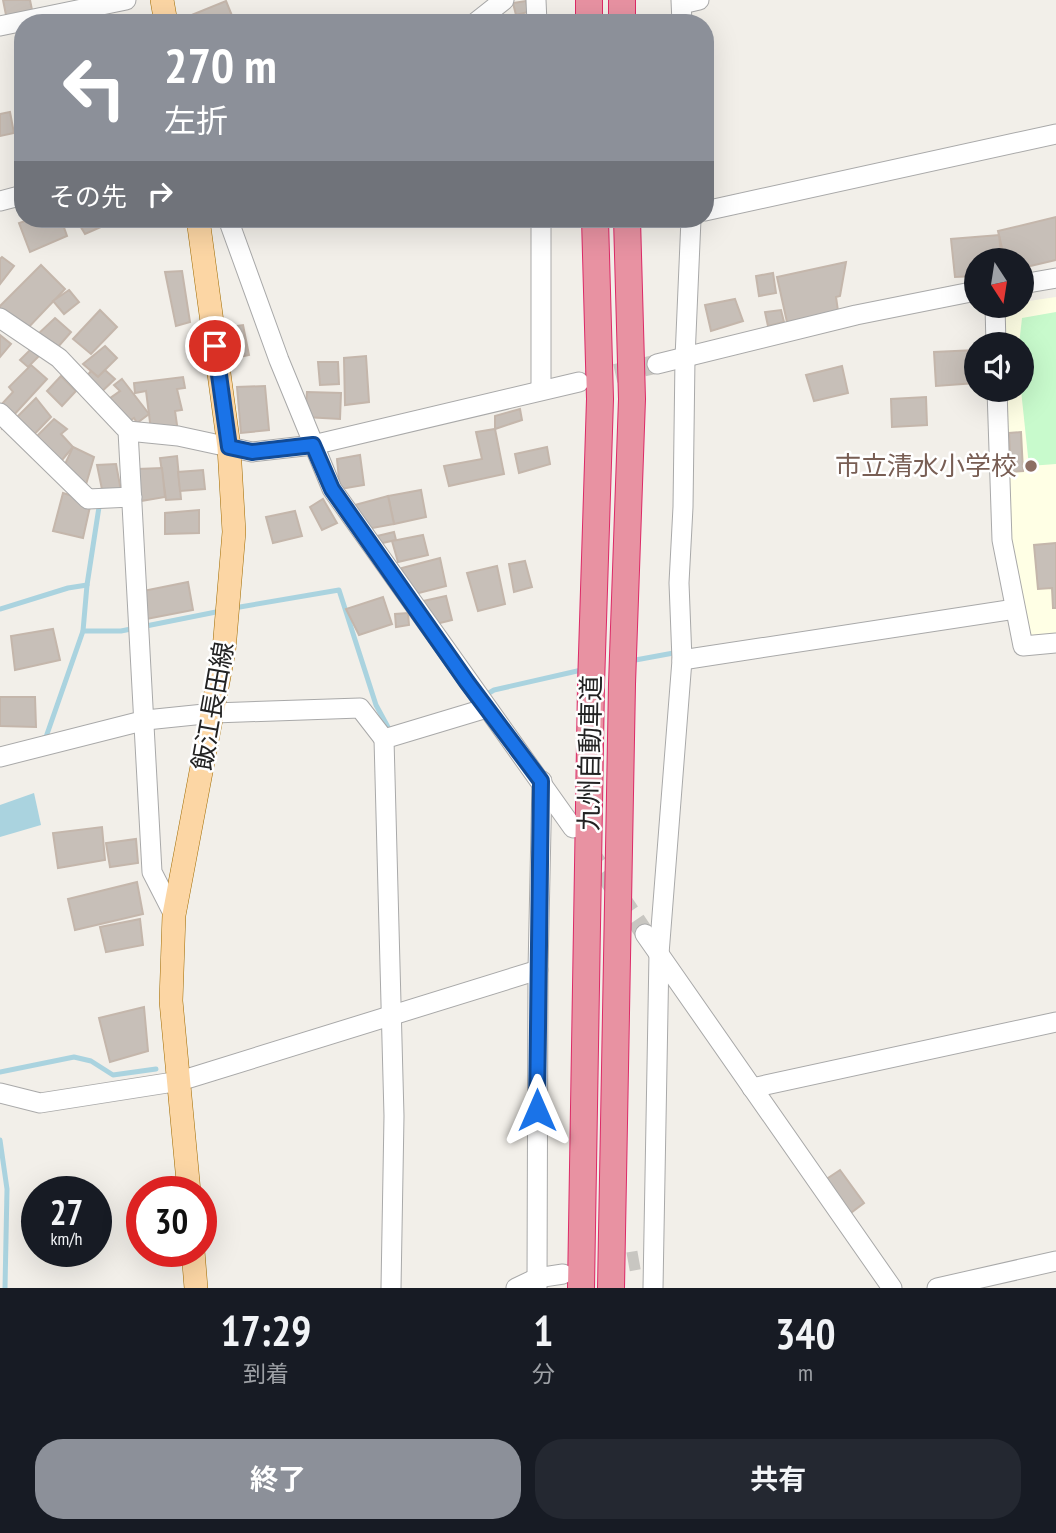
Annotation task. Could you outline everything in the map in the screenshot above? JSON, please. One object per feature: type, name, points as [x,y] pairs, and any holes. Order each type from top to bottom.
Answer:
[{"type":"highway","name":"九州自動車道","points":[[572,1281],[600,398],[595,228]]},
{"type":"highway","name":"九州自動車道","points":[[611,1288],[622,684],[632,399],[627,228]]},
{"type":"main road","name":"飯江長田線","points":[[188,1176],[172,1001],[174,915],[224,650],[234,532],[229,447],[199,228]]},
{"type":"main road","points":[[194,1267],[196,1288]]},
{"type":"street","points":[[58,14],[126,0]]},
{"type":"street","points":[[486,14],[504,0]]},
{"type":"street","points":[[714,209],[1056,134]]},
{"type":"street","points":[[231,228],[332,489],[573,828]]},
{"type":"street","points":[[541,228],[541,390]]},
{"type":"street","points":[[653,1288],[645,1259],[659,954],[682,660],[679,583],[691,228]]},
{"type":"street","points":[[1034,282],[1056,278]]},
{"type":"street","points":[[657,364],[856,314],[964,293]]},
{"type":"street","points":[[0,318],[59,358],[128,431],[146,720],[152,872],[174,915]]},
{"type":"street","points":[[128,431],[178,436],[252,452],[313,445],[579,382]]},
{"type":"street","points":[[997,402],[1002,540],[1023,646],[1056,643]]},
{"type":"street","points":[[0,413],[88,499],[132,497]]},
{"type":"street","points":[[682,660],[1015,608]]},
{"type":"street","points":[[0,757],[146,720],[214,713],[360,708],[384,739],[394,1116],[391,1288]]},
{"type":"street","points":[[384,739],[487,708]]},
{"type":"street","points":[[537,1283],[541,781]]},
{"type":"street","points":[[645,934],[892,1288]]},
{"type":"street","points":[[0,1093],[40,1102],[180,1081],[538,971]]},
{"type":"street","points":[[752,1088],[1056,1022]]},
{"type":"street","points":[[937,1288],[1056,1261]]},
{"type":"street","points":[[516,1288],[537,1283],[572,1281]]},
{"type":"shaded area","name":"市立清水小学校","points":[[1056,297],[1056,636],[1034,638],[1029,635],[1008,542],[1004,402],[1034,402],[1034,332],[1003,332],[1002,318],[1034,318],[1034,300]]},
{"type":"green space","points":[[1056,312],[1056,464],[1029,466],[1022,402],[1034,402],[1034,332],[1020,332],[1022,318]]},
{"type":"water","points":[[34,793],[41,825],[0,837],[0,805]]},
{"type":"building","points":[[3,0],[30,0],[33,14],[14,14],[14,19],[7,20]]},
{"type":"building","points":[[226,1],[231,14],[194,14]]},
{"type":"building","points":[[526,1],[528,12],[516,14],[513,3]]},
{"type":"building","points":[[10,112],[14,133],[0,136],[0,114]]},
{"type":"building","points":[[1056,217],[1056,260],[1034,265],[1034,248],[1002,248],[998,231]]},
{"type":"building","points":[[21,228],[64,228],[67,236],[30,252]]},
{"type":"building","points":[[81,228],[99,228],[85,234]]},
{"type":"building","points":[[999,235],[1000,248],[964,248],[964,277],[955,277],[951,239]]},
{"type":"building","points":[[2,257],[14,266],[0,284],[0,259]]},
{"type":"building","points":[[846,262],[840,296],[836,297],[838,311],[787,322],[777,277]]},
{"type":"building","points":[[41,265],[65,289],[27,329],[0,310],[0,306]]},
{"type":"building","points":[[182,271],[190,322],[176,326],[165,272]]},
{"type":"building","points":[[773,273],[776,293],[759,296],[756,276]]},
{"type":"building","points":[[69,290],[79,302],[64,314],[53,301]]},
{"type":"building","points":[[735,299],[743,321],[711,331],[705,305]]},
{"type":"building","points":[[100,310],[117,327],[91,354],[73,339]]},
{"type":"building","points":[[781,310],[784,322],[768,326],[765,312]]},
{"type":"building","points":[[55,318],[71,332],[58,347],[37,335]]},
{"type":"building","points":[[243,325],[249,355],[225,360],[221,328]]},
{"type":"building","points":[[0,335],[11,344],[0,357]]},
{"type":"building","points":[[105,346],[117,358],[98,377],[83,364]]},
{"type":"building","points":[[31,349],[39,356],[28,367],[20,360]]},
{"type":"building","points":[[964,351],[964,384],[936,386],[934,352]]},
{"type":"building","points":[[366,356],[369,402],[345,405],[344,358]]},
{"type":"building","points":[[318,362],[338,362],[339,384],[320,385]]},
{"type":"building","points":[[31,365],[47,379],[2,428],[0,406],[13,392],[9,387]]},
{"type":"building","points":[[842,366],[848,393],[814,401],[806,375]]},
{"type":"building","points":[[105,370],[115,379],[96,397],[82,382],[91,371],[98,377]]},
{"type":"building","points":[[61,376],[76,391],[62,406],[47,391]]},
{"type":"building","points":[[183,377],[185,388],[177,389],[182,410],[175,411],[178,432],[151,430],[146,391],[135,393],[134,383]]},
{"type":"building","points":[[122,379],[149,414],[137,423],[134,418],[126,424],[106,401],[120,391],[114,385]]},
{"type":"building","points":[[265,386],[269,430],[241,433],[237,387]]},
{"type":"building","points":[[307,392],[341,393],[340,419],[305,417]]},
{"type":"building","points":[[926,397],[927,425],[892,427],[891,399]]},
{"type":"building","points":[[36,398],[51,417],[23,446],[5,429]]},
{"type":"building","points":[[520,409],[522,420],[495,429],[495,416]]},
{"type":"building","points":[[54,419],[67,429],[61,434],[73,447],[52,472],[26,447]]},
{"type":"building","points":[[495,429],[504,474],[449,486],[444,466],[482,459],[476,432]]},
{"type":"building","points":[[1021,432],[1023,471],[1011,472],[1009,433]]},
{"type":"building","points":[[73,447],[94,457],[85,488],[59,477]]},
{"type":"building","points":[[547,447],[550,464],[519,473],[515,454]]},
{"type":"building","points":[[360,455],[364,485],[340,489],[337,459]]},
{"type":"building","points":[[177,456],[181,499],[166,500],[160,458]]},
{"type":"building","points":[[116,464],[122,496],[104,499],[97,465]]},
{"type":"building","points":[[162,468],[165,497],[141,501],[138,469]]},
{"type":"building","points":[[203,470],[205,489],[180,491],[178,472]]},
{"type":"building","points":[[421,490],[426,517],[394,524],[388,496]]},
{"type":"building","points":[[63,493],[91,502],[83,538],[53,531]]},
{"type":"building","points":[[388,496],[394,524],[361,530],[355,505]]},
{"type":"building","points":[[323,499],[337,523],[322,530],[310,507]]},
{"type":"building","points":[[199,510],[199,533],[165,534],[165,513]]},
{"type":"building","points":[[295,511],[302,536],[273,543],[266,517]]},
{"type":"building","points":[[394,532],[396,540],[378,544],[377,536]]},
{"type":"building","points":[[423,535],[428,555],[398,562],[392,541]]},
{"type":"building","points":[[1056,543],[1056,608],[1053,608],[1052,588],[1038,589],[1034,545]]},
{"type":"building","points":[[440,558],[446,586],[407,596],[402,568]]},
{"type":"building","points":[[525,561],[532,587],[514,592],[509,564]]},
{"type":"building","points":[[497,566],[505,604],[478,611],[467,573]]},
{"type":"building","points":[[188,582],[193,610],[141,620],[138,592]]},
{"type":"building","points":[[446,596],[452,620],[428,626],[423,601]]},
{"type":"building","points":[[383,597],[392,624],[359,635],[346,609]]},
{"type":"building","points":[[408,613],[409,625],[396,627],[395,614]]},
{"type":"building","points":[[53,629],[60,660],[15,670],[11,636]]},
{"type":"building","points":[[0,697],[35,697],[36,727],[0,726]]},
{"type":"building","points":[[102,827],[105,860],[58,868],[53,833]]},
{"type":"building","points":[[136,839],[138,863],[110,867],[106,843]]},
{"type":"building","points":[[137,882],[143,914],[75,930],[68,899]]},
{"type":"building","points":[[140,919],[143,945],[106,952],[100,927]]},
{"type":"building","points":[[144,1007],[148,1051],[110,1062],[99,1018]]},
{"type":"building","points":[[840,1170],[864,1203],[848,1215],[822,1182]]},
{"type":"waterway","points":[[87,585],[99,507]]},
{"type":"waterway","points":[[0,609],[68,588],[87,585],[83,631]]},
{"type":"waterway","points":[[234,608],[339,590],[376,705],[389,729]]},
{"type":"waterway","points":[[43,738],[46,737],[83,631],[121,631],[221,611]]},
{"type":"waterway","points":[[630,661],[679,652]]},
{"type":"waterway","points":[[484,696],[494,690],[586,669]]},
{"type":"waterway","points":[[0,1072],[74,1057],[91,1061],[113,1075],[156,1069]]},
{"type":"waterway","points":[[0,1140],[7,1189],[5,1288]]},
{"type":"tunnel","points":[[587,380],[657,364]]},
{"type":"tunnel","points":[[587,848],[645,934]]},
{"type":"tunnel","points":[[571,1272],[639,1260]]},
{"type":"place","name":"市立清水小学校","points":[[1031,466]]},
{"type":"route","points":[[215,346],[229,447],[252,452],[313,445],[332,489],[467,682],[541,781],[537,1110]]}]
